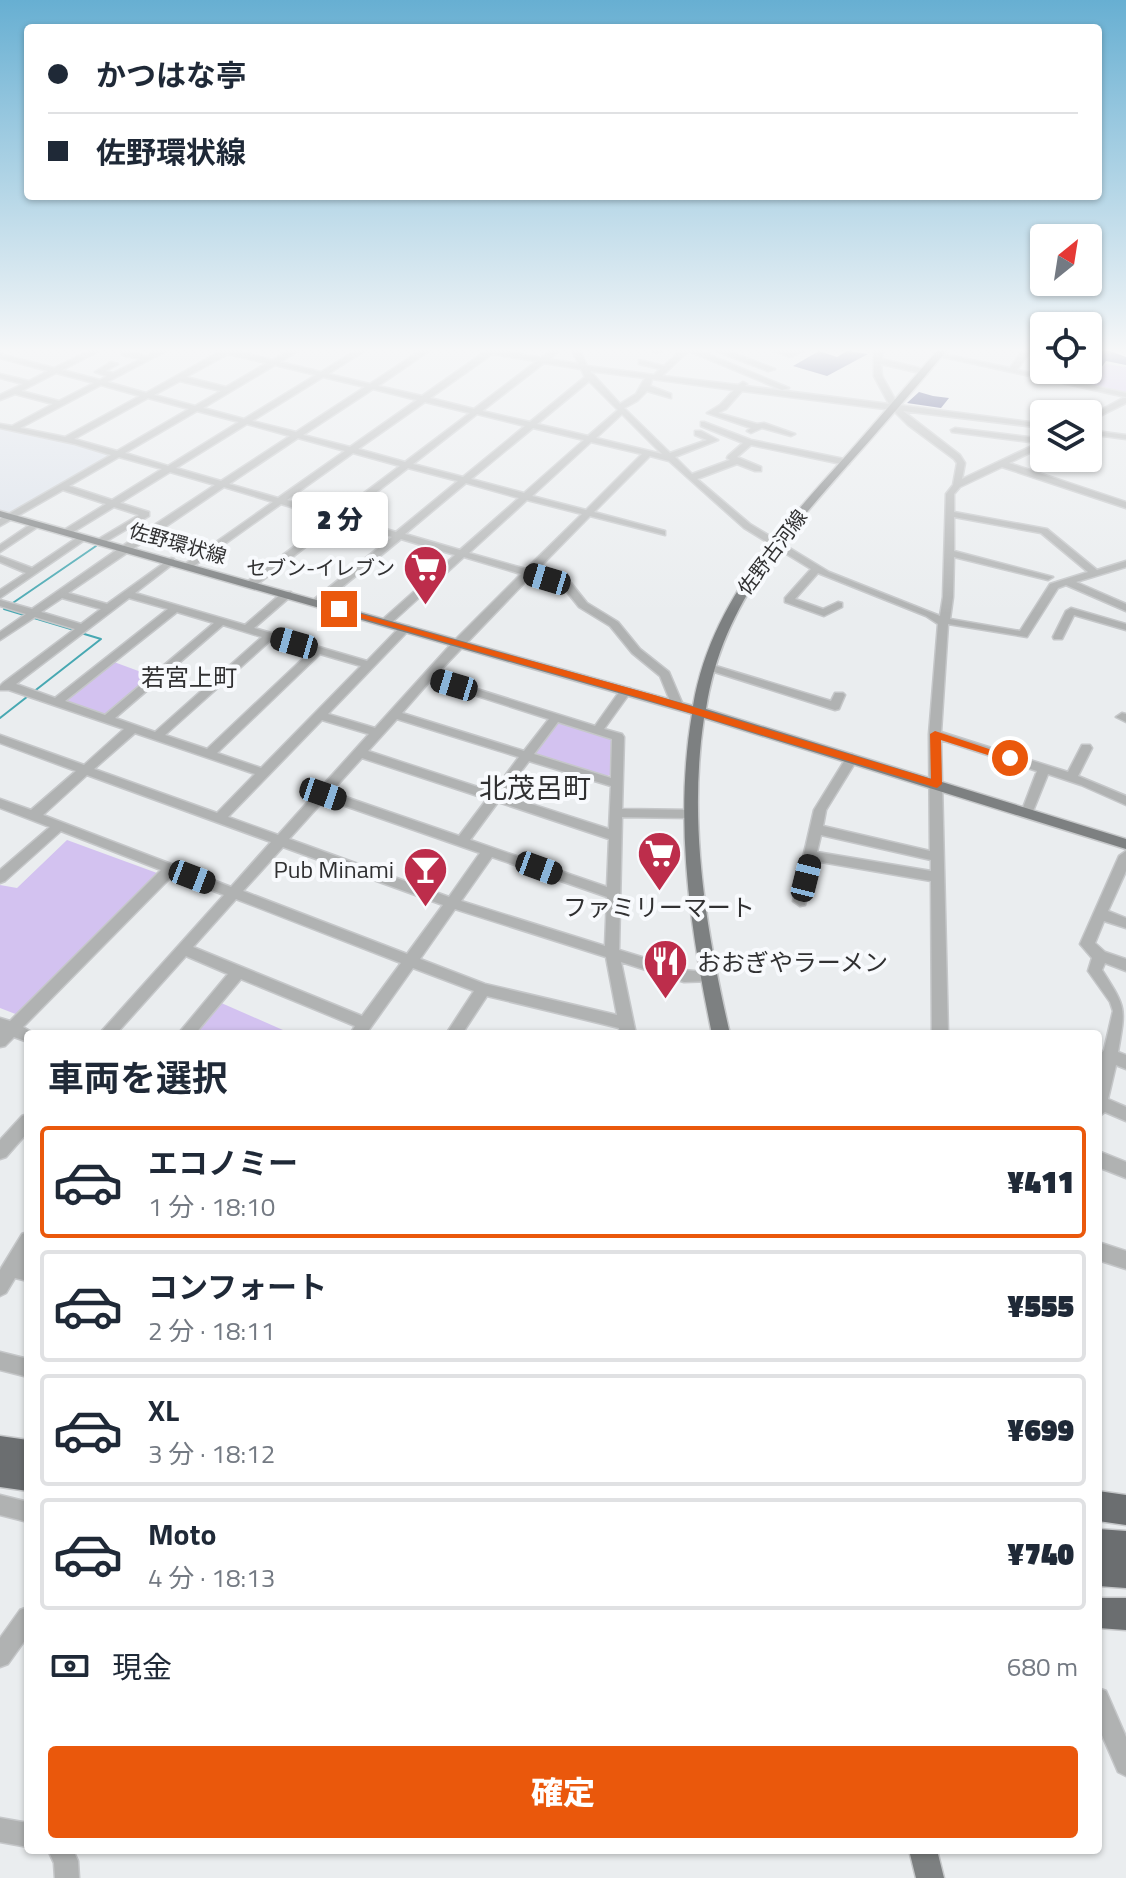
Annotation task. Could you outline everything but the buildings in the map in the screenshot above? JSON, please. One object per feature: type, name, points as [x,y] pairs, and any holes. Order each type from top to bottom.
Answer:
[{"type":"highway","points":[[0,1450],[24,1453]]},
{"type":"highway","points":[[0,1473],[24,1476]]},
{"type":"highway","points":[[1102,1507],[1126,1510]]},
{"type":"highway","points":[[1102,1544],[1126,1546]]},
{"type":"highway","points":[[1102,1571],[1126,1573]]},
{"type":"highway","points":[[1102,1613],[1126,1614]]},
{"type":"main road","name":"佐野古河線","points":[[720,1030],[708,977],[692,858],[690,814],[693,745],[709,667],[741,593],[773,544],[866,439]]},
{"type":"main road","name":"佐野環状線","points":[[3,518],[67,532],[626,690],[1126,844]]},
{"type":"main road","points":[[924,1854],[930,1878]]},
{"type":"street","points":[[68,439],[567,585],[583,605],[614,624],[636,651],[665,674],[677,705]]},
{"type":"street","points":[[3,518],[145,439]]},
{"type":"street","points":[[67,532],[219,439]]},
{"type":"street","points":[[0,637],[124,549],[294,439]]},
{"type":"street","points":[[308,439],[662,533]]},
{"type":"street","points":[[188,566],[368,439]]},
{"type":"street","points":[[251,584],[441,439]]},
{"type":"street","points":[[316,603],[515,439]]},
{"type":"street","points":[[386,622],[588,439],[671,458],[713,439]]},
{"type":"street","points":[[651,439],[740,521],[773,544],[817,569],[943,619],[1022,635],[1038,615],[1054,586],[1126,564]]},
{"type":"street","points":[[740,439],[846,462]]},
{"type":"street","points":[[929,439],[961,463],[957,485]]},
{"type":"street","points":[[998,439],[1030,441]]},
{"type":"street","points":[[745,440],[731,458],[758,469]]},
{"type":"street","points":[[940,1030],[935,734],[950,494],[957,485],[1030,449]]},
{"type":"street","points":[[111,1030],[458,643],[648,453]]},
{"type":"street","points":[[691,478],[736,461]]},
{"type":"street","points":[[1002,464],[1090,487],[1126,505]]},
{"type":"street","points":[[62,487],[146,514],[100,542]]},
{"type":"street","points":[[950,514],[1044,531],[1095,573]]},
{"type":"street","points":[[0,549],[37,524]]},
{"type":"street","points":[[0,595],[84,537]]},
{"type":"street","points":[[948,553],[1048,577]]},
{"type":"street","points":[[0,559],[32,572]]},
{"type":"street","points":[[4,688],[171,561]]},
{"type":"street","points":[[817,569],[789,600],[824,613],[838,605]]},
{"type":"street","points":[[1067,582],[1126,608]]},
{"type":"street","points":[[60,594],[109,608]]},
{"type":"street","points":[[128,594],[369,665]]},
{"type":"street","points":[[247,629],[287,594]]},
{"type":"street","points":[[0,603],[82,628]]},
{"type":"street","points":[[57,702],[175,608]]},
{"type":"street","points":[[1058,637],[1071,611],[1126,627]]},
{"type":"street","points":[[1038,615],[1065,622]]},
{"type":"street","points":[[107,719],[222,621]]},
{"type":"street","points":[[219,818],[405,628]]},
{"type":"street","points":[[157,736],[269,636]]},
{"type":"street","points":[[209,754],[318,650]]},
{"type":"street","points":[[709,667],[835,706],[839,695]]},
{"type":"street","points":[[2,806],[483,989],[627,1029],[612,953],[614,783],[618,737],[599,728],[428,677]]},
{"type":"street","points":[[4,688],[57,702],[264,773]]},
{"type":"street","points":[[599,728],[626,690]]},
{"type":"street","points":[[394,714],[614,783]]},
{"type":"street","points":[[319,715],[378,733]]},
{"type":"street","points":[[462,841],[557,716]]},
{"type":"street","points":[[33,816],[133,728]]},
{"type":"street","points":[[935,734],[1071,778],[1126,801]]},
{"type":"street","points":[[0,739],[452,903],[684,976],[708,977]]},
{"type":"street","points":[[1071,778],[1086,748]]},
{"type":"street","points":[[360,753],[615,836]]},
{"type":"street","points":[[800,901],[820,810],[852,758]]},
{"type":"street","points":[[1027,813],[1044,769]]},
{"type":"street","points":[[323,794],[613,894]]},
{"type":"street","points":[[615,813],[690,814]]},
{"type":"street","points":[[0,878],[59,826]]},
{"type":"street","points":[[815,829],[937,857]]},
{"type":"street","points":[[183,949],[362,1029],[489,851]]},
{"type":"street","points":[[811,856],[937,877]]},
{"type":"street","points":[[1126,856],[1121,883],[1100,914],[1087,944],[1100,956],[1126,965]]},
{"type":"street","points":[[4,1031],[171,869]]},
{"type":"street","points":[[1100,914],[1126,923]]},
{"type":"street","points":[[1100,956],[1095,971],[1120,1006],[1121,1029],[1108,1055],[1102,1089]]},
{"type":"street","points":[[189,1030],[238,972]]},
{"type":"street","points":[[457,1030],[483,989]]},
{"type":"street","points":[[4,1031],[24,1035]]},
{"type":"street","points":[[1108,1055],[1126,1062]]},
{"type":"street","points":[[1102,1107],[1126,1114]]},
{"type":"street","points":[[0,1152],[24,1125]]},
{"type":"street","points":[[1102,1161],[1126,1170]]},
{"type":"street","points":[[1102,1252],[1126,1260]]},
{"type":"street","points":[[0,1287],[20,1270]]},
{"type":"street","points":[[0,1361],[24,1367]]},
{"type":"street","points":[[0,1505],[24,1511]]},
{"type":"street","points":[[0,1656],[24,1623]]},
{"type":"street","points":[[1102,1708],[1126,1764]]},
{"type":"street","points":[[0,1830],[24,1834]]},
{"type":"street","points":[[62,1854],[67,1878]]},
{"type":"shaded area","points":[[0,439],[56,439],[113,455],[12,514],[0,511]]},
{"type":"shaded area","points":[[114,662],[152,676],[107,715],[67,701]]},
{"type":"shaded area","points":[[559,719],[613,735],[611,775],[603,777],[534,753]]},
{"type":"shaded area","points":[[67,840],[157,873],[18,1015],[0,1008],[0,885],[17,888]]},
{"type":"shaded area","points":[[219,1002],[283,1030],[195,1030]]},
{"type":"waterway","points":[[74,630],[4,609],[96,546]]},
{"type":"waterway","points":[[0,718],[101,639],[81,633]]},
{"type":"place","name":"セブン-イレブン","points":[[426,606]]},
{"type":"place","name":"ファミリーマート","points":[[659,892]]},
{"type":"place","name":"Pub Minami","points":[[425,908]]},
{"type":"place","name":"おおぎやラーメン","points":[[666,1001]]},
{"type":"district","name":"若宮上町","points":[[189,677]]},
{"type":"district","name":"北茂呂町","points":[[535,787]]},
{"type":"route","points":[[339,609],[651,697],[937,784],[935,734],[1010,758]]}]
